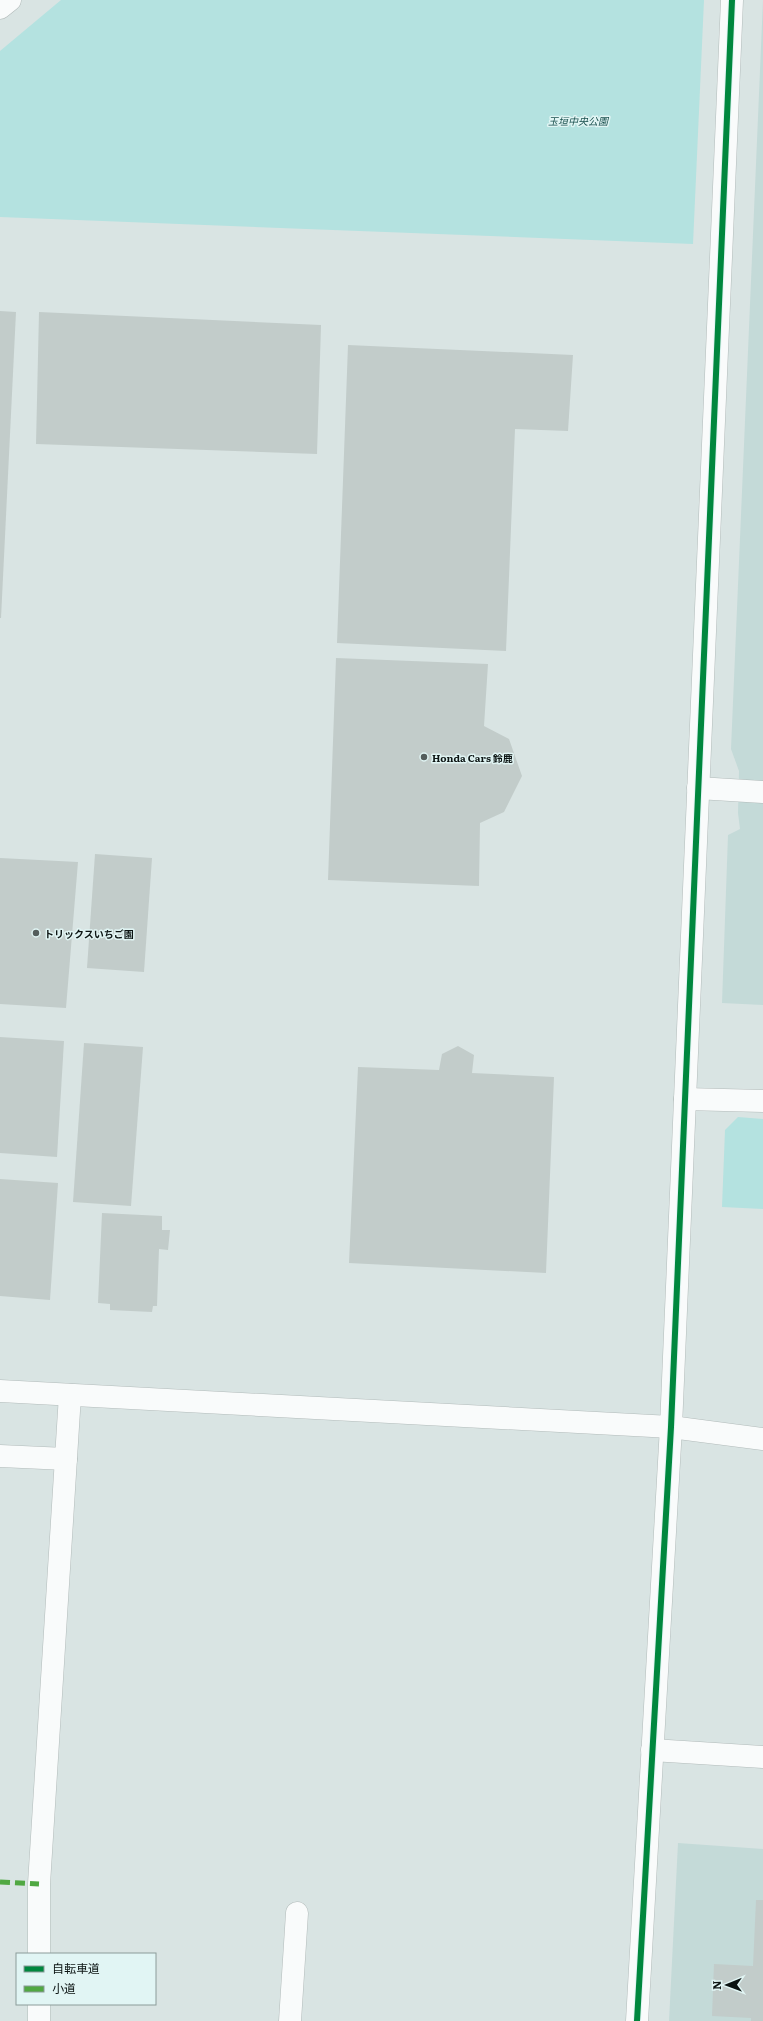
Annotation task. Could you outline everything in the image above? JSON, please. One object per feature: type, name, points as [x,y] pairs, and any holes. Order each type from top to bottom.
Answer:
[{"type":"street","points":[[0,8],[10,0]]},
{"type":"street","points":[[637,2021],[671,1427],[732,0]]},
{"type":"street","points":[[698,788],[763,792]]},
{"type":"street","points":[[685,1099],[763,1101]]},
{"type":"street","points":[[0,1391],[671,1427],[763,1439]]},
{"type":"street","points":[[39,1953],[39,1884],[70,1395]]},
{"type":"street","points":[[0,1456],[66,1459]]},
{"type":"street","points":[[652,1750],[763,1757]]},
{"type":"street","points":[[290,2021],[297,1913]]},
{"type":"street","points":[[38,2021],[39,2005]]},
{"type":"shaded area","points":[[763,0],[763,1005],[722,1003],[728,835],[740,829],[738,813],[739,771],[731,749]]},
{"type":"shaded area","points":[[678,1843],[763,1849],[763,2021],[669,2021]]},
{"type":"green space","name":"玉垣中央公園","points":[[61,0],[704,0],[693,244],[0,217],[0,51]]},
{"type":"green space","points":[[738,1117],[763,1119],[763,1209],[722,1207],[725,1130]]},
{"type":"building","points":[[0,311],[16,312],[1,618],[0,618]]},
{"type":"building","points":[[39,312],[321,325],[317,454],[36,444]]},
{"type":"building","points":[[348,345],[573,355],[568,431],[515,429],[506,651],[337,643]]},
{"type":"building","name":"Honda Cars 鈴鹿","points":[[336,658],[488,664],[484,726],[509,739],[522,776],[504,812],[480,823],[479,886],[328,880]]},
{"type":"building","name":"トリックスいちご園","points":[[95,854],[152,858],[144,972],[87,968]]},
{"type":"building","name":"トリックスいちご園","points":[[0,858],[78,862],[66,1008],[0,1004]]},
{"type":"building","points":[[0,1037],[64,1041],[57,1157],[0,1153]]},
{"type":"building","points":[[84,1043],[143,1047],[131,1206],[73,1202]]},
{"type":"building","points":[[458,1046],[474,1055],[472,1073],[554,1077],[546,1273],[349,1263],[358,1067],[439,1070],[442,1054]]},
{"type":"building","points":[[0,1179],[58,1183],[50,1300],[0,1296]]},
{"type":"building","points":[[102,1213],[162,1216],[162,1230],[170,1230],[168,1250],[159,1249],[157,1306],[153,1306],[152,1312],[110,1310],[110,1304],[98,1303]]},
{"type":"building","points":[[756,1900],[763,1900],[763,2021],[751,2021],[751,2018],[712,2016],[714,1964],[753,1966]]},
{"type":"marked path","points":[[0,1882],[39,1884]]},
{"type":"cycle path","points":[[637,2021],[671,1427],[732,0]]},
{"type":"place","name":"Honda Cars 鈴鹿","points":[[424,757]]},
{"type":"place","name":"トリックスいちご園","points":[[36,933]]}]
